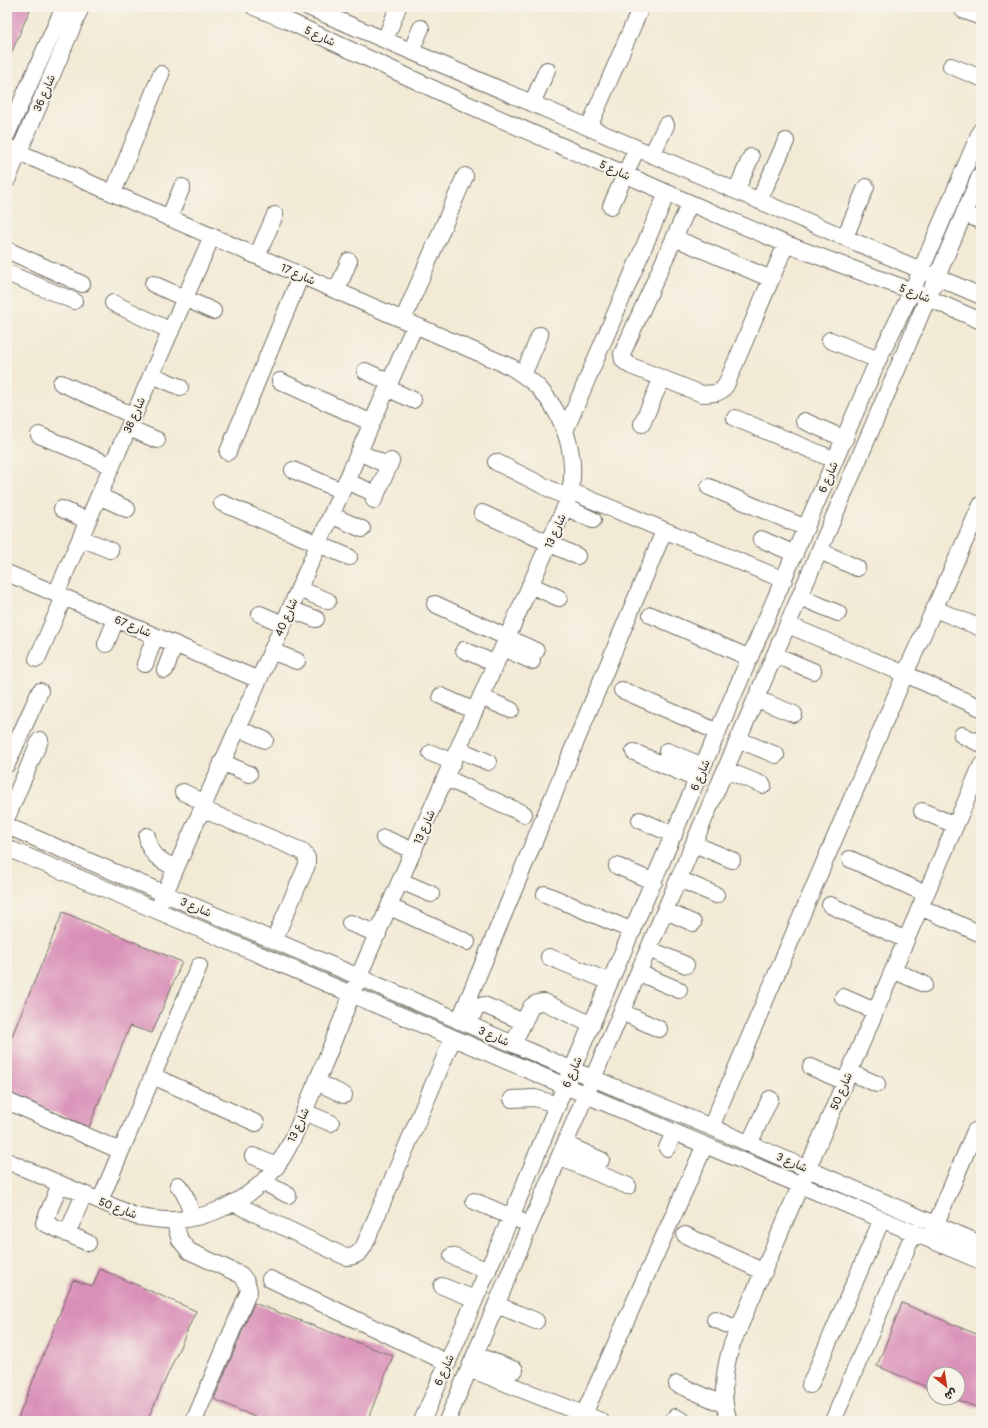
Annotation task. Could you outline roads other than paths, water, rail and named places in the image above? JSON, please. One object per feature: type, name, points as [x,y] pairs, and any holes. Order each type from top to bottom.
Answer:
[{"type":"street","name":"شارع 36","points":[[7,134],[64,7]]},
{"type":"street","name":"شارع 36","points":[[7,180],[13,150],[81,7]]},
{"type":"street","name":"شارع 5","points":[[254,7],[286,20],[446,94],[690,203],[786,244],[912,291],[981,321]]},
{"type":"street","name":"شارع 5","points":[[308,7],[981,296]]},
{"type":"street","points":[[385,40],[398,7]]},
{"type":"street","points":[[589,127],[640,7]]},
{"type":"street","points":[[963,10],[981,17]]},
{"type":"street","points":[[411,51],[421,28]]},
{"type":"street","points":[[951,66],[981,78]]},
{"type":"street","points":[[532,103],[547,70]]},
{"type":"street","points":[[113,193],[161,74]]},
{"type":"street","points":[[652,154],[666,125]]},
{"type":"street","name":"شارع 6","points":[[422,1421],[488,1271],[565,1086],[878,360],[912,291],[981,130]]},
{"type":"street","points":[[759,201],[786,141]]},
{"type":"street","points":[[610,206],[637,148]]},
{"type":"street","name":"شارع 17","points":[[13,150],[511,367],[524,375],[537,386],[558,415],[565,431]]},
{"type":"street","points":[[736,191],[751,157]]},
{"type":"street","name":"شارع 40","points":[[158,910],[388,385],[409,322],[465,176]]},
{"type":"street","name":"شارع 6","points":[[447,1421],[964,213],[980,181]]},
{"type":"street","points":[[845,237],[866,186]]},
{"type":"street","points":[[169,218],[182,187]]},
{"type":"street","points":[[565,431],[667,193]]},
{"type":"street","points":[[690,203],[622,354],[626,363],[702,394],[716,393],[722,390],[726,385],[786,244]]},
{"type":"street","points":[[964,213],[981,220]]},
{"type":"street","points":[[257,256],[275,215]]},
{"type":"street","name":"شارع 38","points":[[37,659],[88,520],[212,236]]},
{"type":"street","points":[[675,238],[771,279]]},
{"type":"street","points":[[7,250],[82,284]]},
{"type":"street","points":[[337,290],[349,262]]},
{"type":"street","points":[[7,272],[74,301]]},
{"type":"street","points":[[228,452],[301,275]]},
{"type":"street","points":[[153,284],[213,311]]},
{"type":"street","points":[[113,303],[171,331]]},
{"type":"street","points":[[524,375],[540,335]]},
{"type":"street","points":[[830,340],[878,360]]},
{"type":"street","points":[[365,371],[413,400]]},
{"type":"street","points":[[152,375],[180,387]]},
{"type":"street","points":[[642,424],[662,378]]},
{"type":"street","points":[[280,382],[372,423]]},
{"type":"street","points":[[61,383],[131,422],[157,440]]},
{"type":"street","points":[[735,418],[835,460]]},
{"type":"street","points":[[804,421],[845,439]]},
{"type":"street","name":"شارع 13","points":[[233,1203],[263,1182],[284,1156],[317,1082],[359,977],[568,499],[572,471],[571,457],[565,431]]},
{"type":"street","points":[[39,434],[112,466]]},
{"type":"street","points":[[293,470],[375,497],[390,464],[359,452]]},
{"type":"street","points":[[496,462],[568,499],[664,531],[784,580]]},
{"type":"street","points":[[709,487],[806,528]]},
{"type":"street","points":[[99,496],[127,509]]},
{"type":"street","points":[[568,499],[593,520]]},
{"type":"street","points":[[222,503],[349,557]]},
{"type":"street","points":[[711,1127],[905,674],[981,505]]},
{"type":"street","points":[[62,509],[88,520]]},
{"type":"street","points":[[482,513],[577,556]]},
{"type":"street","points":[[331,515],[362,529]]},
{"type":"street","points":[[464,1023],[664,531]]},
{"type":"street","points":[[81,538],[110,550]]},
{"type":"street","points":[[761,539],[795,554]]},
{"type":"street","points":[[820,551],[857,568]]},
{"type":"street","name":"شارع 67","points":[[7,573],[259,680]]},
{"type":"street","points":[[530,585],[559,598]]},
{"type":"street","points":[[299,588],[328,601]]},
{"type":"street","points":[[800,597],[838,613]]},
{"type":"street","points":[[434,604],[505,643],[534,656]]},
{"type":"street","points":[[290,609],[316,619]]},
{"type":"street","points":[[935,609],[981,628]]},
{"type":"street","points":[[260,614],[283,624]]},
{"type":"street","points":[[650,615],[750,658]]},
{"type":"street","points":[[106,644],[116,619]]},
{"type":"street","points":[[788,625],[905,674],[981,708]]},
{"type":"street","points":[[145,664],[155,636]]},
{"type":"street","points":[[165,670],[175,644]]},
{"type":"street","points":[[464,650],[496,664]]},
{"type":"street","points":[[271,651],[297,661]]},
{"type":"street","points":[[776,655],[813,671]]},
{"type":"street","points":[[622,690],[718,732]]},
{"type":"street","points":[[7,764],[40,691]]},
{"type":"street","points":[[441,696],[509,714]]},
{"type":"street","points":[[756,699],[794,714]]},
{"type":"street","points":[[238,728],[265,740]]},
{"type":"street","points":[[962,736],[981,744]]},
{"type":"street","points":[[7,817],[40,740]]},
{"type":"street","points":[[739,740],[776,755]]},
{"type":"street","points":[[667,751],[700,773]]},
{"type":"street","points":[[634,752],[700,773]]},
{"type":"street","points":[[431,753],[488,762]]},
{"type":"street","points":[[222,762],[249,774]]},
{"type":"street","name":"شارع 50","points":[[729,1421],[723,1390],[727,1359],[981,766]]},
{"type":"street","points":[[726,770],[763,785]]},
{"type":"street","points":[[446,778],[524,814]]},
{"type":"street","points":[[183,792],[203,806],[302,851],[307,858],[307,865],[274,940]]},
{"type":"street","points":[[922,811],[955,825]]},
{"type":"street","points":[[640,820],[674,835]]},
{"type":"street","name":"شارع 3","points":[[7,826],[593,1079],[711,1127],[808,1169],[932,1231],[981,1261]]},
{"type":"street","points":[[148,836],[148,842],[153,854],[163,862],[176,868]]},
{"type":"street","points":[[384,838],[414,851]]},
{"type":"street","points":[[694,844],[732,860]]},
{"type":"street","name":"شارع 3","points":[[7,848],[158,910],[586,1095],[914,1232],[932,1231],[981,1244]]},
{"type":"street","points":[[852,855],[925,896],[981,934]]},
{"type":"street","points":[[617,866],[654,882]]},
{"type":"street","points":[[679,879],[716,895]]},
{"type":"street","points":[[401,881],[430,894]]},
{"type":"street","points":[[545,894],[633,931]]},
{"type":"street","points":[[830,905],[906,940]]},
{"type":"street","points":[[390,907],[467,942]]},
{"type":"street","points":[[666,911],[693,923]]},
{"type":"street","points":[[350,923],[378,934]]},
{"type":"street","points":[[649,949],[686,964]]},
{"type":"street","points":[[549,957],[610,982]]},
{"type":"street","points":[[100,1201],[199,966]]},
{"type":"street","points":[[893,970],[924,984]]},
{"type":"street","points":[[639,973],[679,990]]},
{"type":"street","points":[[843,997],[875,1011]]},
{"type":"street","points":[[513,1044],[531,1007],[539,1002],[544,1002],[592,1025]]},
{"type":"street","points":[[464,1023],[475,1010],[484,1005],[524,1022]]},
{"type":"street","points":[[622,1012],[659,1029]]},
{"type":"street","points":[[233,1203],[346,1257],[350,1257],[358,1253],[364,1246],[453,1038]]},
{"type":"street","points":[[812,1067],[877,1084]]},
{"type":"street","points":[[153,1076],[256,1122]]},
{"type":"street","points":[[317,1082],[344,1095]]},
{"type":"street","points":[[512,1099],[535,1098],[558,1105]]},
{"type":"street","points":[[749,1144],[770,1099]]},
{"type":"street","points":[[7,1101],[121,1151]]},
{"type":"street","points":[[304,1112],[331,1123]]},
{"type":"street","points":[[932,1231],[975,1131]]},
{"type":"street","points":[[667,1148],[674,1132]]},
{"type":"street","points":[[584,1414],[705,1145]]},
{"type":"street","points":[[562,1150],[601,1160]]},
{"type":"street","points":[[562,1150],[628,1186]]},
{"type":"street","points":[[253,1156],[277,1166]]},
{"type":"street","name":"شارع 50","points":[[7,1161],[135,1216],[154,1220],[174,1220],[205,1215],[233,1203]]},
{"type":"street","points":[[263,1182],[288,1194]]},
{"type":"street","points":[[60,1184],[44,1223],[88,1243]]},
{"type":"street","points":[[178,1185],[188,1200],[191,1218]]},
{"type":"street","points":[[67,1234],[84,1194]]},
{"type":"street","points":[[474,1201],[530,1225]]},
{"type":"street","points":[[810,1385],[882,1218]]},
{"type":"street","points":[[174,1220],[180,1240],[189,1251],[241,1275],[245,1278],[249,1291],[194,1421]]},
{"type":"street","points":[[832,1421],[914,1232]]},
{"type":"street","points":[[686,1235],[764,1272]]},
{"type":"street","points":[[452,1256],[488,1271]]},
{"type":"street","points":[[270,1279],[448,1363]]},
{"type":"street","points":[[442,1286],[475,1299]]},
{"type":"street","points":[[497,1305],[536,1321]]},
{"type":"street","points":[[715,1319],[739,1330]]},
{"type":"street","points":[[476,1355],[515,1370]]},
{"type":"street","points":[[470,1369],[601,1421]]},
{"type":"street","points":[[677,1384],[725,1406]]}]
